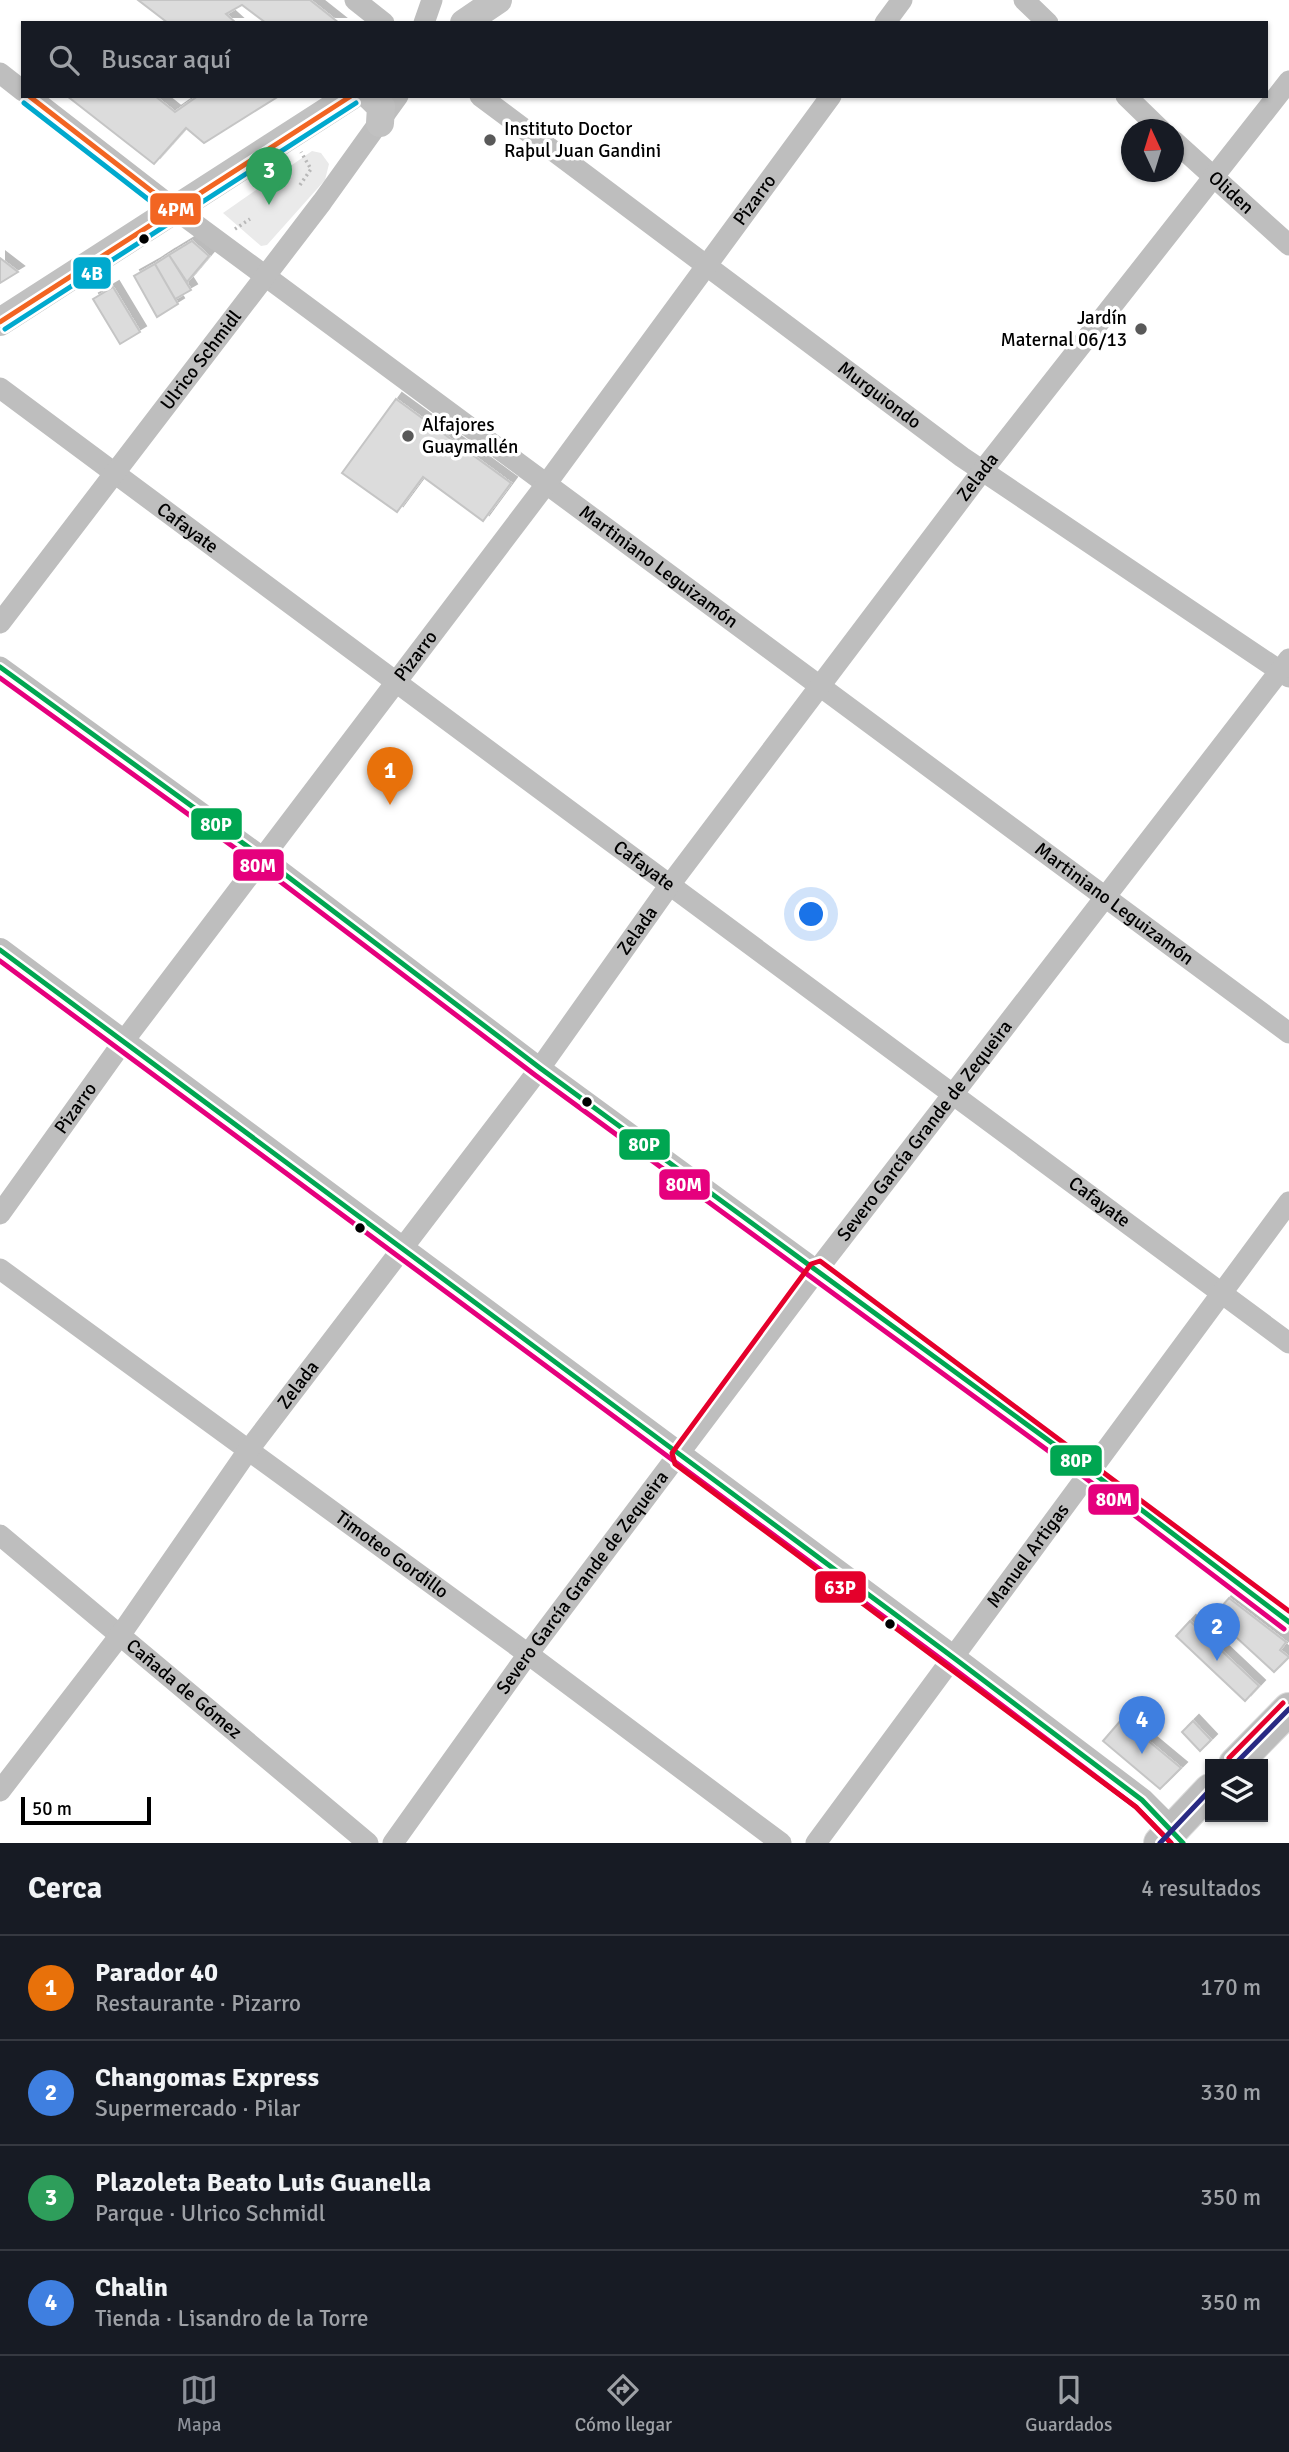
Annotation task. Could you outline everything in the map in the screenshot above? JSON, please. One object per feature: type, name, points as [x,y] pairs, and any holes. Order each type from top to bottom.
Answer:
[{"type":"main road","points":[[467,21],[498,0]]},
{"type":"main road","points":[[0,322],[348,98]]},
{"type":"main road","points":[[372,98],[381,107],[380,123]]},
{"type":"main road","points":[[1240,1759],[1289,1709]]},
{"type":"main road","points":[[1172,1839],[1205,1796]]},
{"type":"street","points":[[355,0],[381,21]]},
{"type":"street","points":[[425,21],[432,0]]},
{"type":"street","points":[[886,21],[902,0]]},
{"type":"street","points":[[1024,0],[1046,21]]},
{"type":"street","points":[[0,74],[21,90]]},
{"type":"street","name":"Zelada","points":[[0,1791],[121,1634],[247,1452],[400,1248],[540,1068],[669,886],[983,470],[1289,81]]},
{"type":"street","name":"Martiniano Leguizamón","points":[[32,98],[176,210],[1289,1033]]},
{"type":"street","name":"Ulrico Schmidl","points":[[0,623],[265,276],[397,98]]},
{"type":"street","name":"Murguiondo","points":[[483,98],[705,266],[983,470],[1286,669]]},
{"type":"street","name":"Pizarro","points":[[0,1214],[123,1042],[547,483],[830,98]]},
{"type":"street","points":[[1128,98],[1150,119]]},
{"type":"street","name":"Oliden","points":[[1184,151],[1289,245]]},
{"type":"street","name":"Cafayate","points":[[0,388],[394,684],[954,1092],[1289,1343]]},
{"type":"street","points":[[0,667],[262,857],[540,1068],[818,1269],[1289,1622]]},
{"type":"street","name":"Severo García Grande de Zequeira","points":[[393,1843],[528,1654],[680,1457],[818,1269],[1104,898],[1286,669]]},
{"type":"street","points":[[0,950],[1142,1800],[1172,1839]]},
{"type":"street","name":"Manuel Artigas","points":[[816,1843],[1289,1202]]},
{"type":"street","name":"Timoteo Gordillo","points":[[0,1269],[247,1452],[528,1654],[781,1843]]},
{"type":"street","name":"Cañada de Gómez","points":[[0,1535],[368,1843]]},
{"type":"path","points":[[289,136],[311,169],[300,185]]},
{"type":"shaded area","points":[[312,151],[321,153],[329,164],[325,180],[267,245],[261,246],[223,213]]},
{"type":"building","points":[[138,0],[310,0],[336,21],[263,21],[242,5],[226,14],[234,21],[165,21]]},
{"type":"building","points":[[70,98],[158,98],[175,112],[195,98],[276,98],[204,143],[186,128],[154,164]]},
{"type":"building","points":[[192,241],[209,256],[187,282],[169,255]]},
{"type":"building","points":[[169,255],[191,290],[175,299],[155,264]]},
{"type":"building","points":[[0,258],[18,272],[0,283]]},
{"type":"building","points":[[155,264],[178,304],[157,317],[134,276]]},
{"type":"building","points":[[113,287],[140,332],[120,344],[93,299]]},
{"type":"building","name":"Alfajores Guaymallén","points":[[396,399],[511,483],[483,521],[423,477],[397,512],[342,473]]},
{"type":"building","points":[[1229,1598],[1286,1642],[1280,1650],[1289,1657],[1274,1672],[1213,1616]]},
{"type":"building","points":[[1190,1621],[1259,1686],[1245,1701],[1176,1636]]},
{"type":"building","points":[[1122,1719],[1181,1768],[1160,1789],[1103,1741]]},
{"type":"building","points":[[1193,1721],[1211,1740],[1200,1751],[1182,1732]]},
{"type":"transit line","name":"4PM","points":[[32,98],[176,210]]},
{"type":"transit line","name":"4PM","points":[[0,322],[348,98]]},
{"type":"transit line","name":"4B","points":[[24,103],[171,217]]},
{"type":"transit line","name":"4B","points":[[5,329],[356,103]]},
{"type":"transit line","name":"80P","points":[[0,667],[262,857],[540,1068],[1089,1470],[1289,1622]]},
{"type":"transit line","name":"80M","points":[[0,678],[257,864],[535,1075],[1084,1477],[1284,1629]]},
{"type":"transit line","name":"80P","points":[[0,950],[954,1658],[1142,1800],[1183,1843]]},
{"type":"transit line","name":"80M","points":[[0,961],[949,1665],[1136,1807],[1171,1843]]},
{"type":"transit line","name":"63P","points":[[1171,1843],[1136,1807],[675,1464],[672,1453],[811,1264],[820,1261],[1289,1611]]},
{"type":"transit line","name":"63P","points":[[1229,1758],[1283,1703]]},
{"type":"transit line","points":[[1240,1759],[1289,1709]]},
{"type":"transit line","points":[[1160,1843],[1205,1795]]},
{"type":"place","name":"Instituto Doctor Raþul Juan Gandini","points":[[490,140]]},
{"type":"place","name":"Plazoleta Beato Luis Guanella","points":[[269,205]]},
{"type":"place","name":"Jardín Maternal 06/13","points":[[1141,329]]},
{"type":"place","name":"Alfajores Guaymallén","points":[[408,436]]},
{"type":"place","name":"Parador 40","points":[[390,805]]},
{"type":"place","name":"Changomas Express","points":[[1217,1661]]},
{"type":"place","name":"Chalin","points":[[1142,1754]]}]
